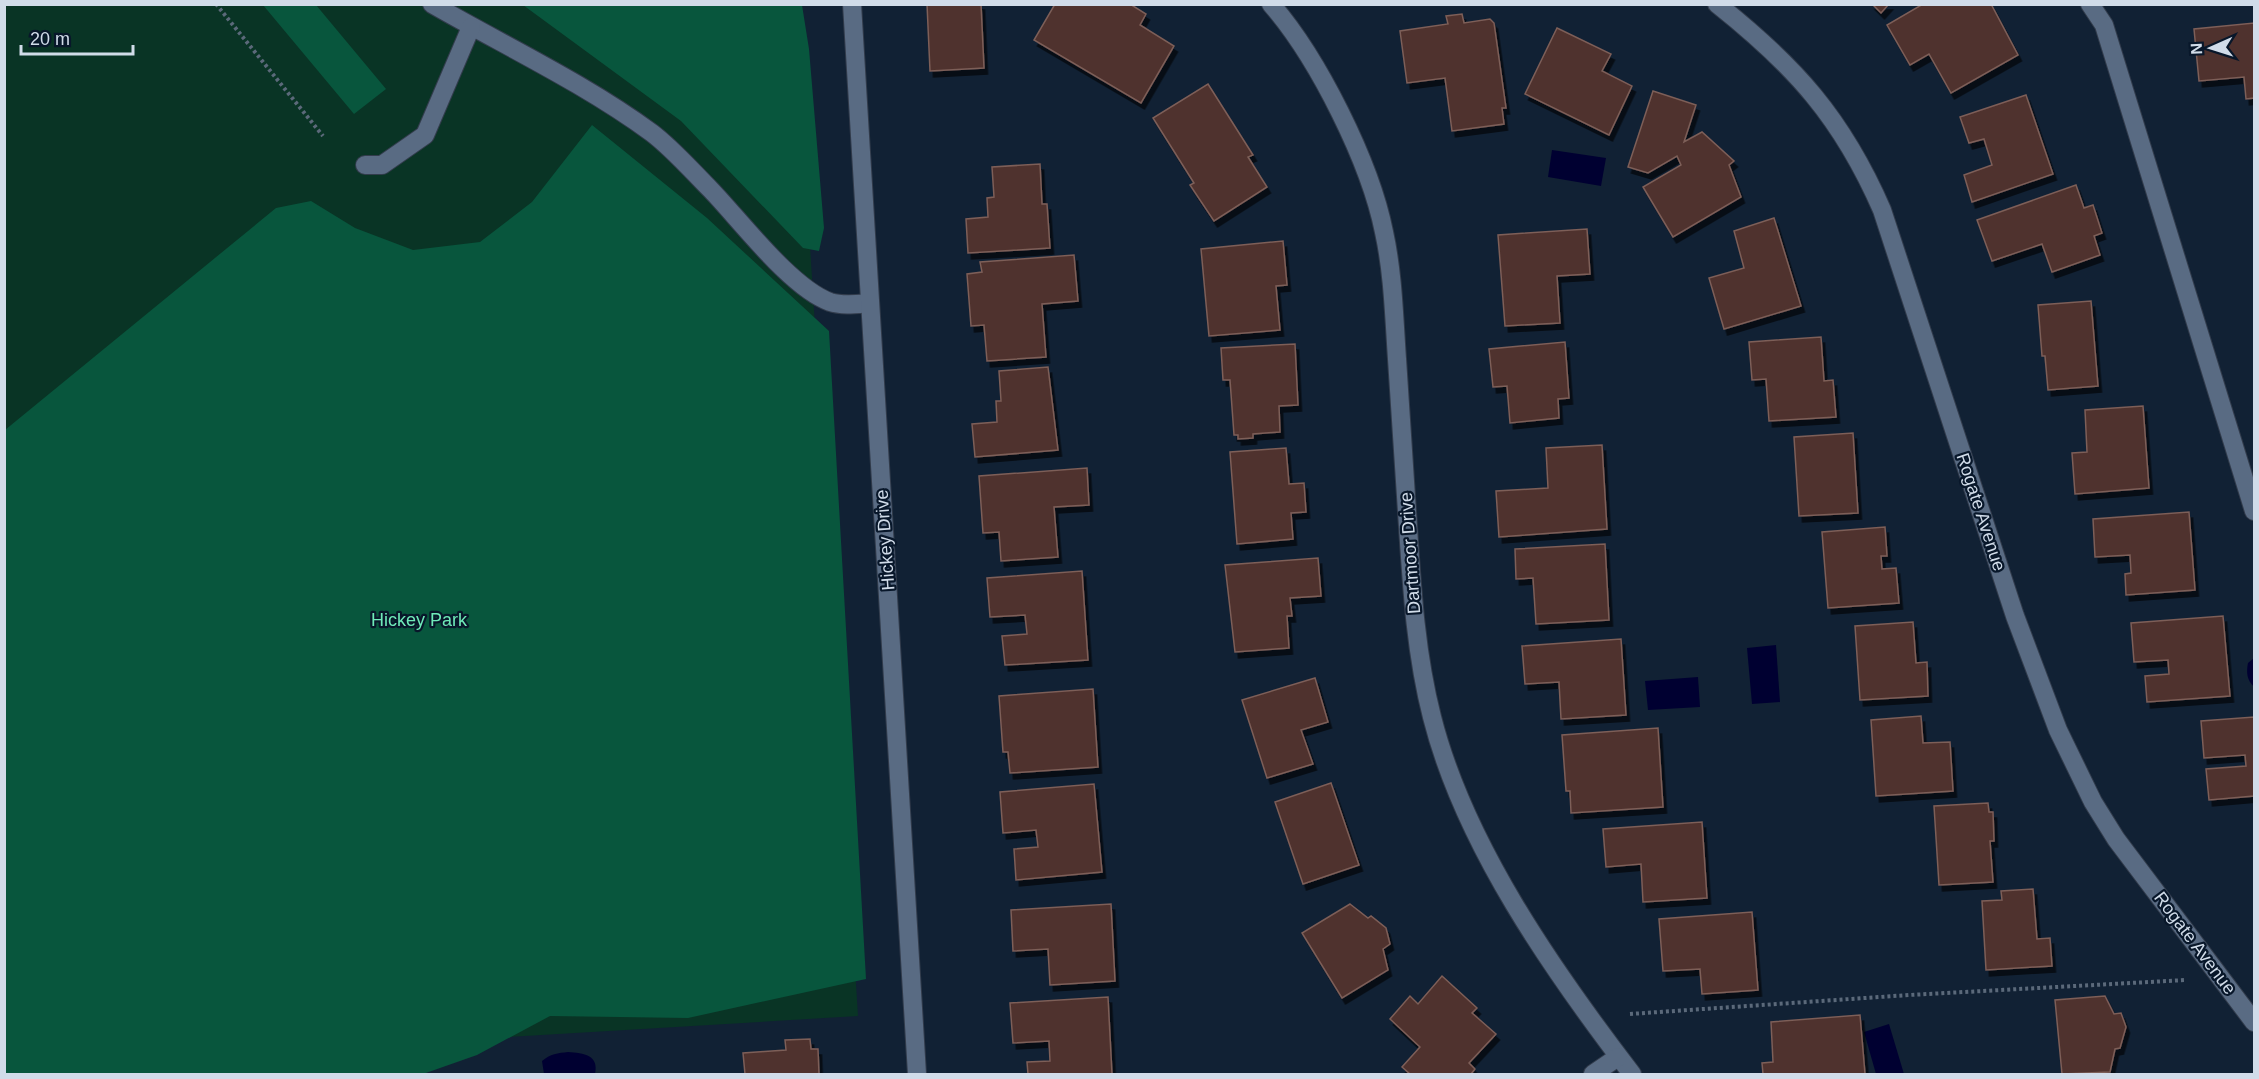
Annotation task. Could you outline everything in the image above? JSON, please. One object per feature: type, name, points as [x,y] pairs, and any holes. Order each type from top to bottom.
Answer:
[{"type":"street","points":[[432,4],[585,90],[653,134],[712,191],[759,243],[819,296],[840,304],[870,303]]},
{"type":"street","name":"Hickey Drive","points":[[852,4],[917,1074]]},
{"type":"street","name":"Rogate Avenue","points":[[1717,4],[1758,36],[1795,72],[1824,106],[1865,171],[1882,210],[2015,616],[2058,730],[2093,802],[2116,839],[2254,1022]]},
{"type":"street","points":[[2090,4],[2104,25],[2254,511]]},
{"type":"street","name":"Dartmoor Drive","points":[[1274,5],[1324,81],[1349,132],[1384,230],[1393,289],[1415,614],[1431,715],[1445,763],[1467,814],[1537,941],[1632,1074]]},
{"type":"street","points":[[365,165],[381,165],[425,135],[471,27]]},
{"type":"street","points":[[1593,1074],[1618,1057]]},
{"type":"path","points":[[216,4],[323,136]]},
{"type":"path","points":[[1630,1014],[2190,979]]},
{"type":"green space","name":"Hickey Park","points":[[5,5],[795,5],[858,1016],[90,1062],[5,950]]},
{"type":"green space","points":[[263,5],[316,5],[386,89],[354,114]]},
{"type":"green space","points":[[523,5],[802,5],[809,49],[824,228],[819,251],[803,248],[681,121]]},
{"type":"green space","name":"Hickey Park","points":[[592,125],[707,218],[829,331],[866,979],[688,1018],[550,1016],[477,1055],[423,1074],[5,1074],[5,430],[276,208],[311,201],[355,228],[413,250],[480,242],[532,202]]},
{"type":"shaded area","points":[[1552,150],[1606,158],[1601,186],[1548,177]]},
{"type":"shaded area","points":[[1776,645],[1780,702],[1752,704],[1747,648]]},
{"type":"shaded area","points":[[2254,658],[2254,687],[2248,679],[2247,670],[2248,663]]},
{"type":"shaded area","points":[[1698,677],[1700,707],[1648,710],[1645,681]]},
{"type":"shaded area","points":[[1889,1024],[1904,1074],[1876,1074],[1864,1032]]},
{"type":"shaded area","points":[[568,1052],[589,1056],[595,1063],[595,1074],[544,1074],[542,1061],[554,1054]]},
{"type":"building","points":[[927,4],[981,4],[984,68],[930,71]]},
{"type":"building","points":[[1055,4],[1130,4],[1146,14],[1140,25],[1174,46],[1141,103],[1034,40]]},
{"type":"building","points":[[1872,4],[1889,4],[1881,13]]},
{"type":"building","points":[[1923,4],[1991,4],[2018,55],[1951,93],[1929,54],[1910,65],[1887,25]]},
{"type":"building","points":[[1462,14],[1464,23],[1490,19],[1494,23],[1506,108],[1502,108],[1504,124],[1452,131],[1445,78],[1407,83],[1400,31],[1448,24],[1446,16]]},
{"type":"building","points":[[2254,23],[2254,98],[2246,99],[2244,77],[2199,81],[2194,29]]},
{"type":"building","points":[[1557,28],[1611,54],[1602,71],[1632,86],[1609,135],[1525,94]]},
{"type":"building","points":[[1208,84],[1253,155],[1248,157],[1267,187],[1214,221],[1190,185],[1194,183],[1153,118]]},
{"type":"building","points":[[1653,91],[1696,105],[1684,142],[1702,132],[1734,161],[1729,165],[1741,197],[1673,237],[1643,187],[1681,165],[1677,156],[1648,173],[1628,167]]},
{"type":"building","points":[[2026,95],[2053,174],[1972,202],[1964,175],[1992,165],[1984,139],[1969,143],[1960,117]]},
{"type":"building","points":[[1040,164],[1042,204],[1047,204],[1050,248],[968,253],[966,219],[988,217],[987,198],[994,197],[992,167]]},
{"type":"building","points":[[2076,185],[2084,208],[2093,205],[2102,233],[2094,236],[2100,255],[2052,272],[2042,244],[1992,261],[1977,220]]},
{"type":"building","points":[[1774,218],[1801,306],[1724,329],[1709,278],[1744,268],[1734,231]]},
{"type":"building","points":[[1587,229],[1590,274],[1557,276],[1560,323],[1505,326],[1498,235]]},
{"type":"building","points":[[1283,241],[1287,285],[1276,286],[1280,330],[1209,336],[1201,249]]},
{"type":"building","points":[[1074,255],[1078,301],[1042,304],[1046,357],[987,361],[984,325],[971,326],[967,274],[982,272],[980,262]]},
{"type":"building","points":[[2091,301],[2098,386],[2048,390],[2045,356],[2042,356],[2038,305]]},
{"type":"building","points":[[1821,337],[1824,381],[1833,380],[1836,417],[1769,421],[1766,379],[1752,380],[1749,342]]},
{"type":"building","points":[[1565,342],[1569,398],[1558,399],[1559,418],[1510,423],[1507,386],[1493,387],[1489,349]]},
{"type":"building","points":[[1295,344],[1298,405],[1279,406],[1280,432],[1253,434],[1253,438],[1238,439],[1238,435],[1234,435],[1230,380],[1223,380],[1221,348]]},
{"type":"building","points":[[1048,367],[1058,450],[975,457],[972,424],[997,422],[996,401],[1001,401],[999,371]]},
{"type":"building","points":[[2143,406],[2149,488],[2075,494],[2072,453],[2087,452],[2085,410]]},
{"type":"building","points":[[1853,433],[1858,513],[1799,516],[1794,437]]},
{"type":"building","points":[[1602,445],[1607,529],[1499,537],[1496,491],[1548,488],[1546,448]]},
{"type":"building","points":[[1286,448],[1289,484],[1304,483],[1306,512],[1291,513],[1293,539],[1237,544],[1230,452]]},
{"type":"building","points":[[1087,468],[1089,505],[1054,507],[1058,557],[1001,561],[999,532],[983,533],[979,476]]},
{"type":"building","points":[[2189,512],[2195,590],[2126,595],[2125,574],[2131,573],[2130,555],[2095,557],[2093,519]]},
{"type":"building","points":[[1885,527],[1887,556],[1881,556],[1882,569],[1896,568],[1899,603],[1828,608],[1822,532]]},
{"type":"building","points":[[1605,544],[1609,620],[1536,624],[1533,578],[1516,579],[1515,549]]},
{"type":"building","points":[[1318,558],[1321,596],[1290,598],[1292,616],[1287,616],[1289,648],[1235,652],[1225,565]]},
{"type":"building","points":[[1082,571],[1088,660],[1005,665],[1002,636],[1027,634],[1025,615],[990,617],[987,578]]},
{"type":"building","points":[[2223,616],[2230,696],[2147,702],[2145,676],[2169,674],[2168,660],[2134,662],[2131,623]]},
{"type":"building","points":[[1913,622],[1916,663],[1927,662],[1928,696],[1860,700],[1855,626]]},
{"type":"building","points":[[1621,639],[1626,715],[1561,719],[1559,682],[1525,684],[1522,646]]},
{"type":"building","points":[[1315,678],[1328,722],[1301,730],[1313,764],[1267,778],[1242,700]]},
{"type":"building","points":[[1093,689],[1098,767],[1010,773],[1008,752],[1003,752],[999,696]]},
{"type":"building","points":[[1921,716],[1923,743],[1950,742],[1953,791],[1876,796],[1871,720]]},
{"type":"building","points":[[2254,717],[2254,796],[2209,800],[2206,769],[2246,766],[2245,755],[2204,758],[2201,721]]},
{"type":"building","points":[[1658,728],[1663,807],[1571,813],[1570,791],[1566,791],[1562,735]]},
{"type":"building","points":[[1331,783],[1359,865],[1303,884],[1275,802]]},
{"type":"building","points":[[1094,784],[1102,872],[1016,880],[1014,849],[1038,847],[1036,830],[1003,833],[1000,792]]},
{"type":"building","points":[[1988,803],[1989,812],[1993,812],[1994,841],[1990,841],[1993,882],[1939,885],[1934,806]]},
{"type":"building","points":[[1702,822],[1707,898],[1643,902],[1641,864],[1606,867],[1603,829]]},
{"type":"building","points":[[2033,889],[2037,939],[2050,938],[2052,966],[1986,970],[1982,901],[2002,900],[2001,891]]},
{"type":"building","points":[[1111,904],[1115,981],[1050,985],[1048,949],[1013,951],[1011,910]]},
{"type":"building","points":[[1350,904],[1386,928],[1390,944],[1383,949],[1388,970],[1342,998],[1302,933]]},
{"type":"building","points":[[1752,912],[1758,990],[1702,994],[1700,969],[1663,971],[1659,919]]},
{"type":"building","points":[[1442,976],[1477,1008],[1472,1013],[1496,1034],[1469,1063],[1475,1069],[1471,1074],[1410,1074],[1402,1067],[1420,1047],[1390,1019],[1410,996],[1418,1004]]},
{"type":"building","points":[[2105,996],[2114,1014],[2121,1013],[2126,1027],[2120,1048],[2115,1049],[2110,1072],[2062,1074],[2055,1000]]},
{"type":"building","points":[[1108,997],[1112,1074],[1028,1074],[1027,1062],[1050,1061],[1049,1041],[1013,1043],[1010,1003]]},
{"type":"building","points":[[1860,1015],[1865,1074],[1763,1074],[1762,1063],[1773,1062],[1771,1022]]},
{"type":"building","points":[[810,1039],[811,1049],[818,1049],[819,1074],[745,1074],[743,1053],[786,1050],[785,1040]]}]
